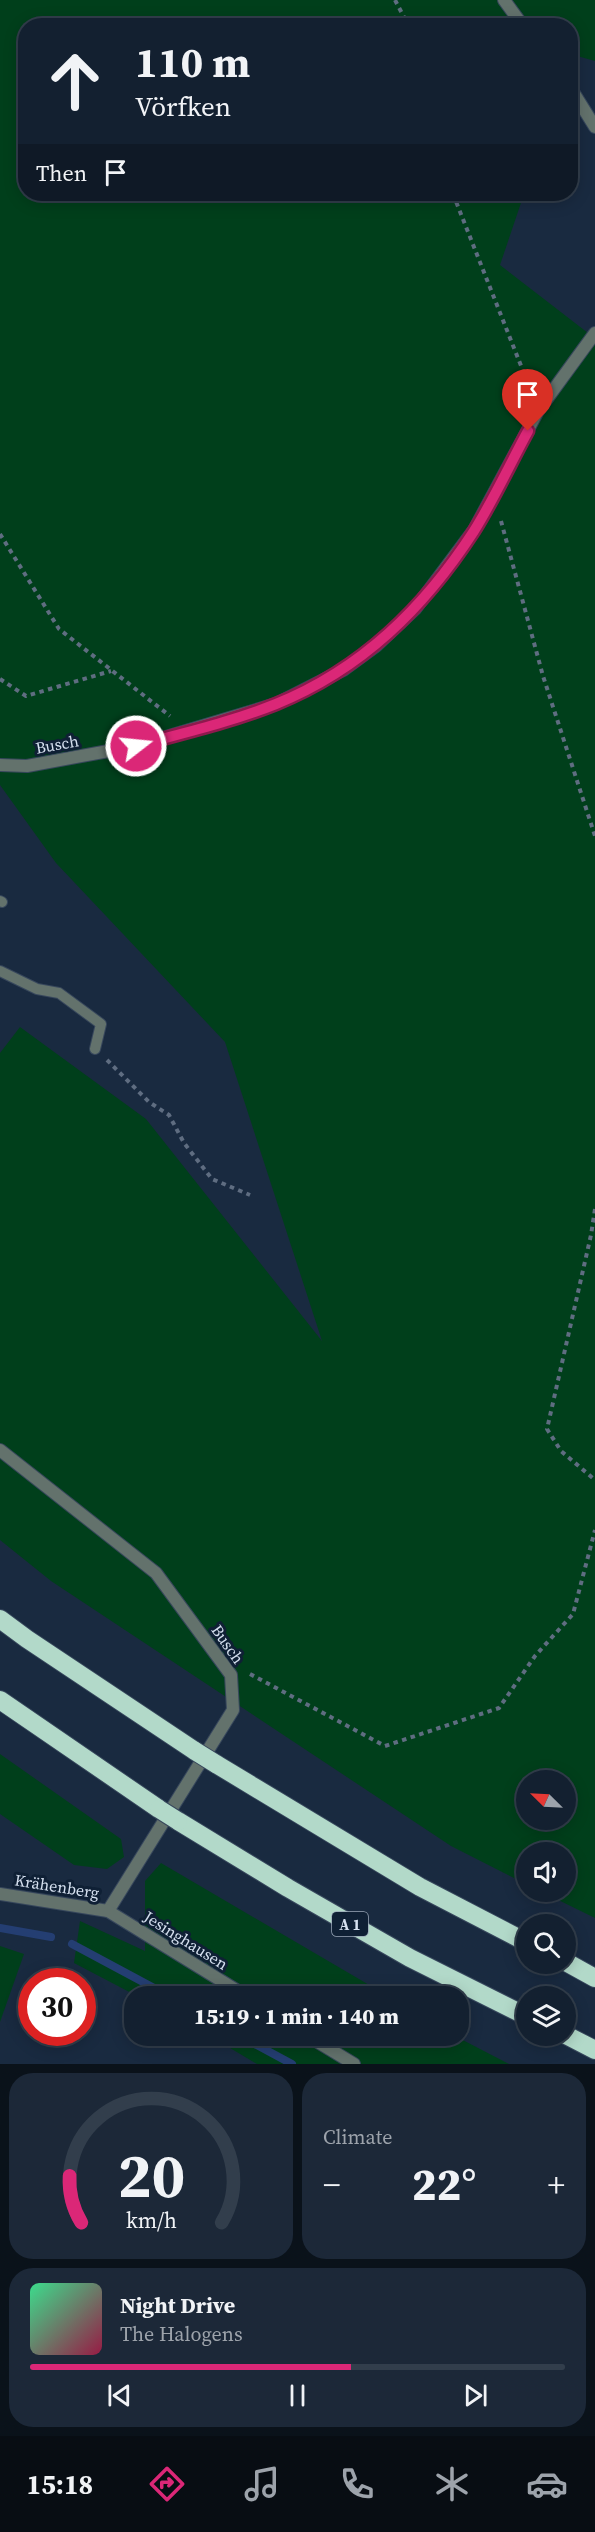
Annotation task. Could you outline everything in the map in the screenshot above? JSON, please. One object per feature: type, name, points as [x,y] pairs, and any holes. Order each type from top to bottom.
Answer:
[{"type":"highway","points":[[0,1619],[216,1764],[420,1887],[516,1937]]},
{"type":"highway","name":"A 1","points":[[0,1700],[159,1809],[288,1888],[410,1958],[516,2011]]},
{"type":"highway","points":[[576,1968],[595,1978]]},
{"type":"highway","points":[[576,2041],[595,2050]]},
{"type":"street","points":[[504,0],[517,18]]},
{"type":"street","points":[[578,100],[595,127]]},
{"type":"street","name":"Busch","points":[[0,765],[27,766],[136,746],[276,704],[343,670],[377,645],[415,609],[474,531],[538,411],[595,333]]},
{"type":"street","name":"Busch","points":[[0,1450],[156,1573],[231,1675],[233,1710],[108,1911]]},
{"type":"street","name":"Krähenberg","points":[[0,1894],[108,1911]]},
{"type":"street","name":"Jesinghausen","points":[[108,1911],[230,1986]]},
{"type":"street","points":[[324,2046],[354,2064]]},
{"type":"lane","points":[[0,971],[37,988],[59,993],[101,1024],[95,1049]]},
{"type":"path","points":[[395,0],[404,18]]},
{"type":"path","points":[[456,201],[538,411]]},
{"type":"path","points":[[498,510],[543,676],[595,836]]},
{"type":"path","points":[[0,534],[59,629],[189,731]]},
{"type":"path","points":[[0,679],[26,696],[112,671]]},
{"type":"path","points":[[95,1049],[149,1102],[169,1115],[184,1143],[212,1179],[250,1195]]},
{"type":"path","points":[[595,1209],[547,1429],[561,1451],[595,1480]]},
{"type":"path","points":[[248,1673],[384,1746],[499,1708],[535,1656],[573,1614],[595,1530]]},
{"type":"green space","points":[[0,0],[595,0],[595,61],[578,56],[578,18],[18,18],[18,201],[522,201],[500,265],[588,333],[595,329],[595,1918],[562,1902],[576,1902],[576,1842],[516,1842],[516,1879],[451,1846],[51,1581],[0,1540],[0,1053],[20,1027],[146,1119],[322,1341],[225,1042],[56,863],[0,785]]},
{"type":"green space","points":[[0,1754],[121,1839],[124,1857],[107,1869],[74,1865],[0,1814]]},
{"type":"green space","points":[[161,1863],[371,1986],[124,1986],[124,1989],[96,1975],[96,1968],[84,1968],[74,1963],[80,1921],[145,1951],[145,1881]]},
{"type":"green space","points":[[0,1946],[24,1954],[0,2022]]},
{"type":"green space","points":[[469,2043],[509,2064],[257,2064],[227,2046],[469,2046]]},
{"type":"waterway","points":[[0,1928],[51,1937]]},
{"type":"waterway","points":[[72,1944],[150,1986]]},
{"type":"waterway","points":[[259,2046],[292,2064]]},
{"type":"route","points":[[136,746],[276,704],[343,670],[377,645],[415,609],[474,531],[528,431]]}]
